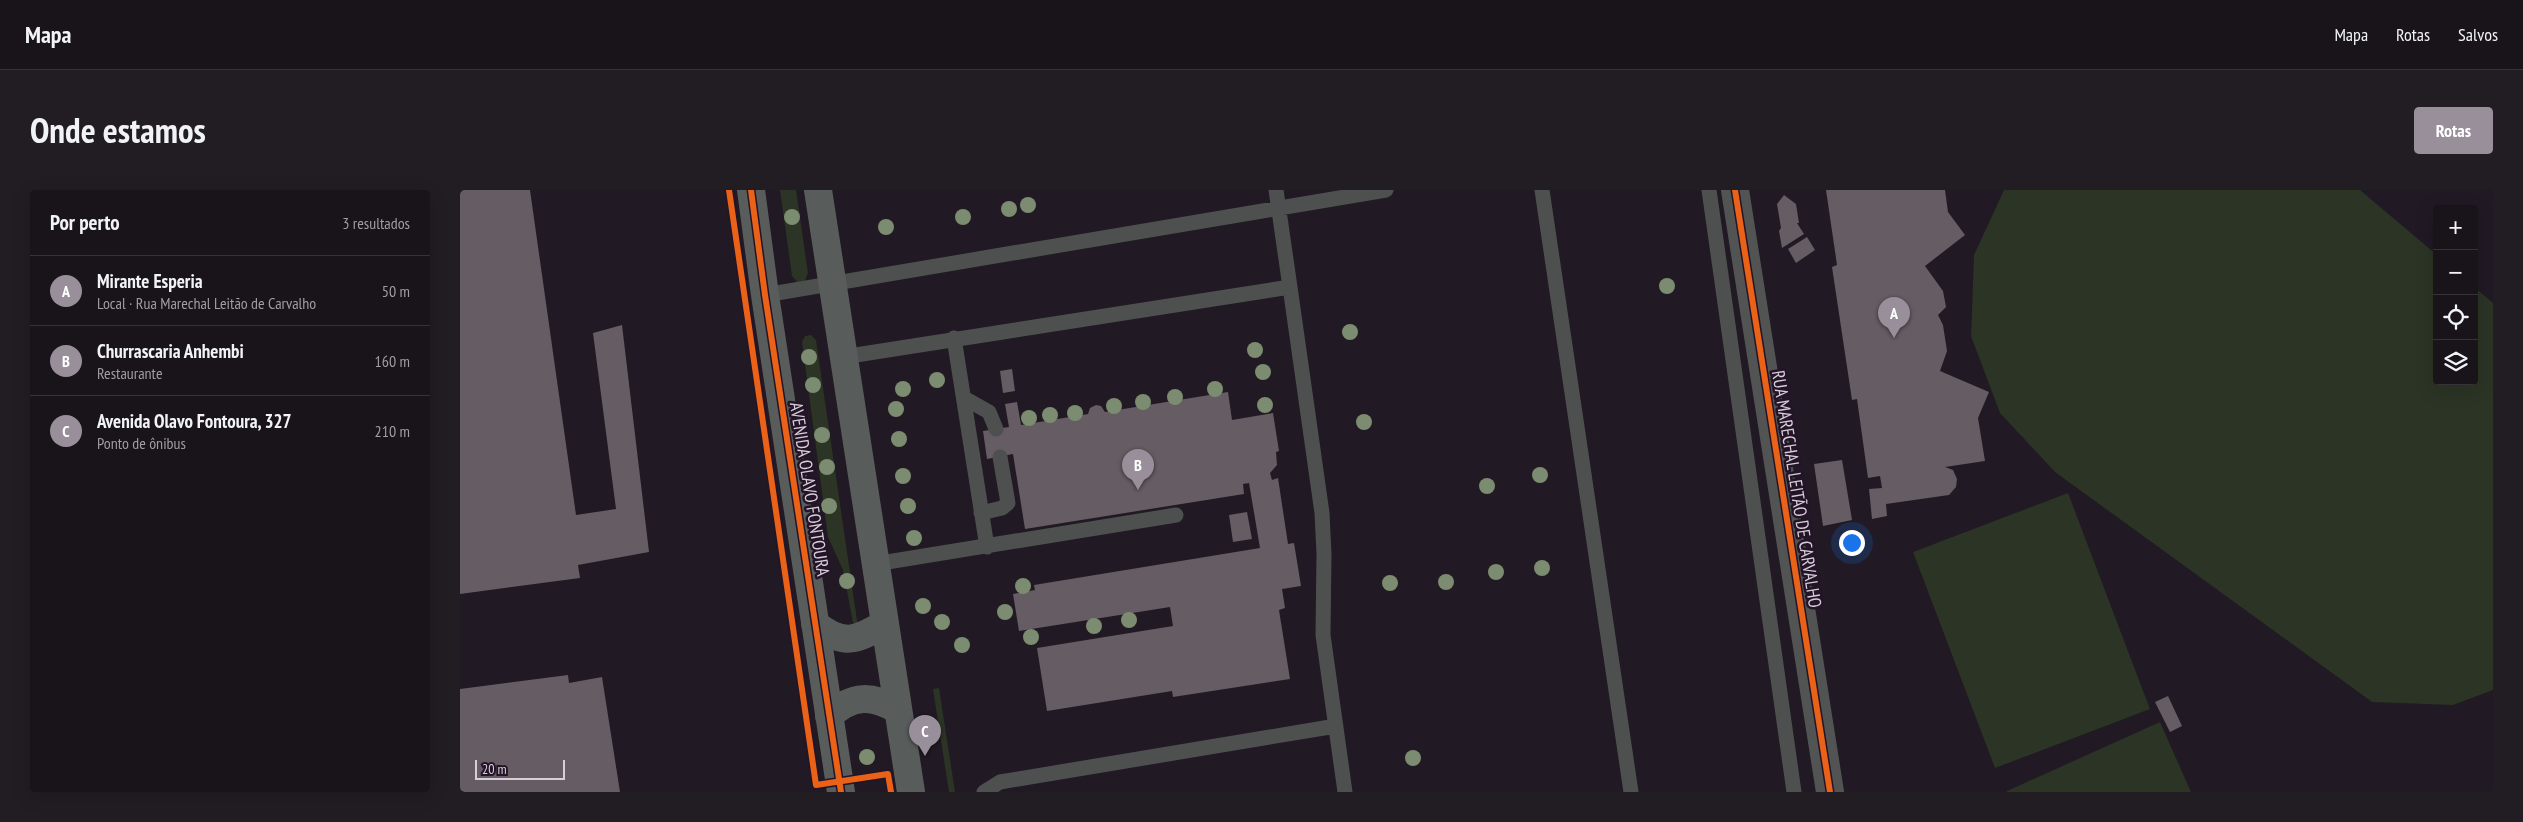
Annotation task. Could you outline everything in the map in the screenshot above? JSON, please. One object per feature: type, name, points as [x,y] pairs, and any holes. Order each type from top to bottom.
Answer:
[{"type":"main road","name":"AVENIDA OLAVO FONTOURA","points":[[751,190],[765,295],[841,792]]},
{"type":"main road","points":[[818,190],[874,564],[911,792]]},
{"type":"main road","points":[[815,624],[827,634],[840,639],[858,638],[884,624]]},
{"type":"main road","points":[[830,716],[839,706],[857,699],[883,701],[898,710]]},
{"type":"street","name":"RUA MARECHAL LEITÃO DE CARVALHO","points":[[1735,190],[1830,792]]},
{"type":"lane","points":[[1276,190],[1322,513],[1324,554],[1323,635],[1345,792]]},
{"type":"lane","points":[[765,295],[832,282],[1386,190]]},
{"type":"lane","points":[[1542,190],[1631,792]]},
{"type":"lane","points":[[1708,190],[1794,792]]},
{"type":"lane","points":[[843,357],[954,338],[1290,287]]},
{"type":"lane","points":[[954,338],[987,547]]},
{"type":"lane","points":[[964,398],[989,412],[996,429]]},
{"type":"lane","points":[[981,513],[1002,508],[1008,503],[1000,457]]},
{"type":"lane","points":[[874,564],[1176,515]]},
{"type":"lane","points":[[984,792],[1000,782],[1336,726]]},
{"type":"green space","points":[[780,190],[796,190],[808,273],[805,281],[797,282],[792,276]]},
{"type":"green space","points":[[2004,190],[2360,190],[2433,252],[2433,385],[2478,385],[2478,290],[2493,303],[2493,690],[2453,705],[2372,702],[2055,472],[2000,413],[1971,336],[1974,255]]},
{"type":"green space","points":[[811,335],[816,340],[858,627],[854,628],[843,570],[828,537],[802,342],[805,336]]},
{"type":"green space","points":[[2068,493],[2150,709],[1995,768],[1913,552]]},
{"type":"green space","points":[[939,688],[955,792],[949,792],[933,689]]},
{"type":"green space","points":[[2160,722],[2191,792],[2007,792],[2007,791]]},
{"type":"building","points":[[460,190],[530,190],[576,515],[616,509],[593,333],[622,325],[649,552],[578,565],[580,578],[460,594]]},
{"type":"building","points":[[1826,190],[1945,190],[1948,212],[1965,235],[1925,266],[1943,291],[1946,307],[1938,315],[1943,325],[1947,351],[1940,371],[1989,392],[1978,418],[1985,461],[1945,467],[1953,470],[1957,479],[1956,487],[1949,495],[1886,504],[1887,516],[1872,519],[1869,489],[1882,488],[1880,476],[1868,478],[1857,399],[1852,400],[1832,267],[1837,265]]},
{"type":"building","points":[[1784,195],[1796,204],[1799,223],[1797,223],[1804,234],[1782,248],[1777,204]]},
{"type":"building","points":[[1807,237],[1815,250],[1796,263],[1788,249]]},
{"type":"building","points":[[1012,369],[1015,391],[1003,393],[1000,371]]},
{"type":"building","points":[[1228,392],[1232,420],[1273,413],[1279,451],[1276,452],[1277,465],[1270,473],[1272,480],[1278,478],[1288,544],[1294,543],[1301,586],[1282,589],[1285,608],[1279,610],[1290,679],[1173,697],[1172,691],[1047,711],[1037,648],[1173,626],[1170,607],[1019,631],[1013,594],[1035,590],[1034,585],[1260,548],[1249,483],[1243,484],[1244,494],[1025,529],[1013,454],[987,459],[983,431],[1009,427],[1005,404],[1017,402],[1021,425],[1088,414],[1090,408],[1096,405],[1101,406],[1105,412]]},
{"type":"building","points":[[1842,460],[1852,520],[1823,526],[1814,464]]},
{"type":"building","points":[[1247,512],[1252,539],[1233,542],[1229,515]]},
{"type":"building","points":[[568,675],[569,683],[602,677],[620,792],[460,792],[460,689]]},
{"type":"building","points":[[2168,696],[2182,726],[2170,732],[2155,702]]},
{"type":"cycle path","points":[[729,190],[816,785],[888,774],[891,792]]},
{"type":"cycle path","points":[[751,190],[765,295],[841,792]]},
{"type":"cycle path","points":[[1735,190],[1830,792]]},
{"type":"place","name":"Mirante Esperia","points":[[1894,338]]},
{"type":"place","name":"Churrascaria Anhembi","points":[[1138,490]]},
{"type":"place","name":"Avenida Olavo Fontoura, 327","points":[[925,756]]}]
